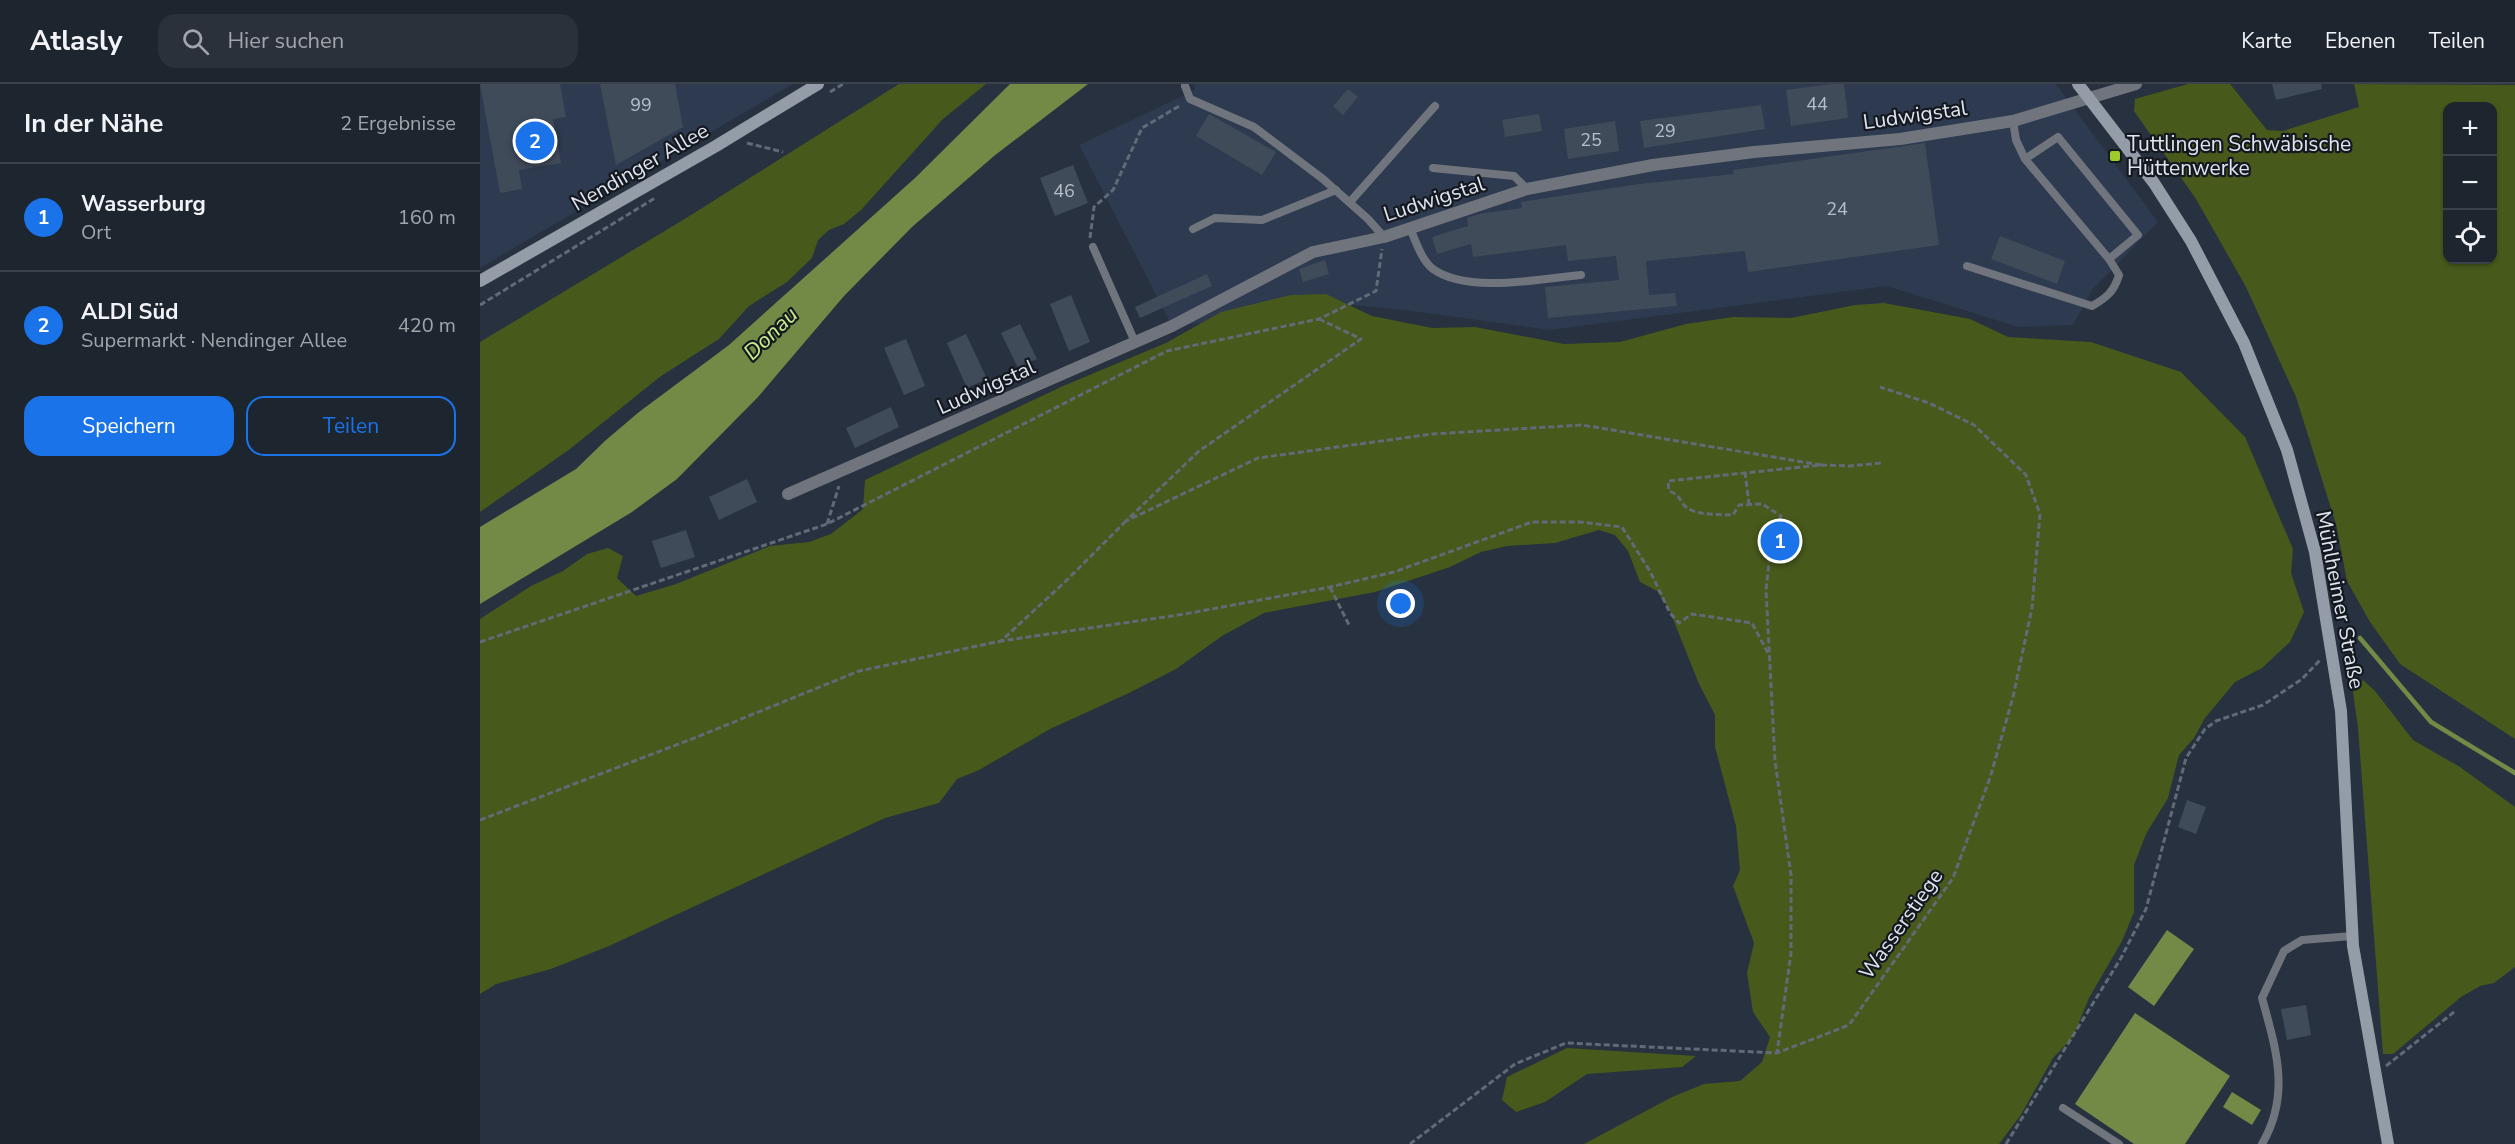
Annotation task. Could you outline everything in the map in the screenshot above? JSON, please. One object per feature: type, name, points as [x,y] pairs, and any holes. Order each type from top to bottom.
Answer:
[{"type":"main road","name":"Nendinger Allee","points":[[480,281],[819,84]]},
{"type":"main road","name":"Mühlheimer Straße","points":[[2078,84],[2154,183],[2191,241],[2244,343],[2268,399],[2290,461],[2315,552],[2332,647],[2341,711],[2352,936],[2388,1144]]},
{"type":"street","name":"Ludwigstal","points":[[788,494],[1172,326],[1313,252],[1384,237],[1527,189],[1653,165],[1754,152],[1900,139],[2013,121],[2052,111],[2089,96],[2136,84]]},
{"type":"lane","points":[[1185,86],[1190,99],[1254,128],[1336,190],[1384,237]]},
{"type":"lane","points":[[1350,202],[1435,106]]},
{"type":"lane","points":[[1967,266],[2092,306],[2109,296],[2116,285],[2119,275],[2109,260],[2025,159],[2016,140],[2013,121]]},
{"type":"lane","points":[[2025,159],[2058,137],[2138,235],[2109,260]]},
{"type":"lane","points":[[1433,168],[1514,176],[1527,189]]},
{"type":"lane","points":[[1193,229],[1215,218],[1262,220],[1336,190]]},
{"type":"lane","points":[[1410,228],[1431,268],[1452,278],[1471,282],[1515,281],[1581,275]]},
{"type":"lane","points":[[1093,247],[1134,342]]},
{"type":"lane","points":[[2262,1144],[2272,1128],[2280,1095],[2276,1049],[2262,998],[2284,951],[2302,940],[2352,936]]},
{"type":"lane","points":[[2062,1108],[2119,1144]]},
{"type":"path","points":[[1093,247],[1090,235],[1094,207],[1113,190],[1142,128],[1190,99]]},
{"type":"path","points":[[738,133],[746,143],[783,152]]},
{"type":"path","points":[[480,642],[827,524],[1167,351],[1318,319],[1376,291],[1384,237]]},
{"type":"path","points":[[1001,641],[1199,451],[1361,339],[1318,319]]},
{"type":"path","name":"Wasserstiege","points":[[1410,1144],[1515,1064],[1566,1043],[1777,1053],[1849,1025],[1953,878],[1990,778],[2013,697],[2032,608],[2040,514],[2026,476],[1974,425],[1929,403],[1880,387]]},
{"type":"path","points":[[1126,521],[1258,458],[1432,434],[1582,425],[1821,465]]},
{"type":"path","points":[[1777,1053],[1791,953],[1791,875],[1775,761],[1766,590],[1772,536],[1782,516],[1762,504],[1739,505],[1733,515],[1696,512],[1685,506],[1679,495],[1669,491],[1668,481],[1695,480],[1745,472],[1821,465],[1850,466],[1881,463]]},
{"type":"path","points":[[827,524],[844,470]]},
{"type":"path","points":[[1745,472],[1749,504]]},
{"type":"path","points":[[480,820],[697,737],[859,671],[1001,641],[1185,614],[1330,587],[1394,572],[1532,522],[1580,522],[1622,527],[1651,573],[1670,613],[1679,623],[1692,615],[1752,623],[1769,655]]},
{"type":"path","points":[[1330,587],[1349,625]]},
{"type":"path","points":[[2006,1144],[2121,958],[2146,909],[2186,759],[2205,729],[2216,721],[2263,705],[2302,679],[2332,647]]},
{"type":"path","points":[[2376,1075],[2454,1012]]},
{"type":"shaded area","points":[[480,84],[793,84],[480,268]]},
{"type":"shaded area","points":[[899,84],[986,84],[943,119],[861,210],[844,224],[829,230],[818,240],[812,258],[787,282],[749,306],[719,339],[661,376],[570,449],[480,512],[480,342],[683,220]]},
{"type":"shaded area","points":[[1194,84],[2056,84],[2158,222],[2093,289],[2073,325],[2018,327],[1887,286],[1550,330],[1353,305],[1172,326],[1079,145],[1195,90]]},
{"type":"shaded area","points":[[2188,84],[2230,84],[2267,130],[2283,131],[2359,107],[2354,84],[2515,85],[2515,739],[2400,664],[2370,622],[2347,581],[2336,524],[2296,397],[2246,287],[2196,199],[2134,111],[2135,99]]},
{"type":"shaded area","points":[[1326,294],[1372,316],[1432,328],[1475,327],[1564,344],[1620,342],[1686,324],[1733,317],[1791,318],[1855,305],[1884,303],[1970,319],[2008,337],[2091,342],[2181,372],[2245,437],[2293,549],[2291,573],[2304,612],[2290,642],[2262,668],[2235,682],[2205,718],[2194,738],[2179,755],[2168,798],[2146,834],[2134,865],[2134,912],[2122,941],[2089,998],[2073,1037],[2053,1058],[2020,1116],[1999,1144],[1584,1144],[1672,1097],[1704,1084],[1740,1081],[1762,1062],[1770,1037],[1753,1012],[1747,973],[1754,943],[1733,886],[1740,870],[1736,826],[1715,747],[1715,715],[1699,684],[1669,609],[1657,591],[1640,582],[1628,551],[1615,535],[1599,530],[1555,543],[1507,546],[1481,552],[1450,567],[1375,592],[1264,613],[1222,636],[1176,669],[1050,729],[979,770],[957,779],[939,803],[885,818],[609,946],[551,969],[496,984],[480,994],[480,619],[531,586],[563,571],[587,554],[608,548],[623,556],[617,578],[636,596],[676,584],[770,546],[809,542],[831,534],[863,509],[865,480],[1063,386],[1166,343],[1221,312],[1291,295]]},
{"type":"shaded area","points":[[2363,680],[2375,691],[2413,740],[2460,767],[2515,807],[2515,967],[2494,983],[2480,986],[2461,997],[2393,1054],[2383,1054],[2358,728],[2353,692]]},
{"type":"shaded area","points":[[1567,1048],[1696,1056],[1682,1067],[1587,1074],[1545,1102],[1516,1112],[1502,1100],[1507,1077]]},
{"type":"water","name":"Donau","points":[[1010,84],[1088,84],[994,156],[912,227],[844,296],[758,397],[677,479],[632,512],[480,604],[480,527],[576,469],[639,412],[729,345],[915,178]]},
{"type":"water","points":[[2167,930],[2194,949],[2154,1006],[2128,987]]},
{"type":"water","points":[[2135,1013],[2230,1076],[2185,1144],[2134,1144],[2075,1104]]},
{"type":"water","points":[[2232,1092],[2261,1110],[2252,1125],[2223,1107]]},
{"type":"building","points":[[480,84],[560,84],[566,117],[553,119],[561,163],[519,170],[522,189],[500,193]]},
{"type":"building","points":[[600,84],[675,84],[683,127],[616,165]]},
{"type":"building","points":[[1844,84],[1848,118],[1791,126],[1786,90]]},
{"type":"building","points":[[2272,84],[2321,84],[2322,89],[2276,100]]},
{"type":"building","points":[[1348,89],[1358,97],[1343,115],[1333,106]]},
{"type":"building","points":[[1761,105],[1765,129],[1644,148],[1640,121]]},
{"type":"building","points":[[1209,114],[1276,152],[1262,175],[1196,136]]},
{"type":"building","points":[[1539,114],[1542,131],[1505,137],[1502,120]]},
{"type":"building","points":[[1615,121],[1619,151],[1568,159],[1564,129]]},
{"type":"building","points":[[1925,143],[1939,245],[1748,272],[1745,251],[1646,261],[1649,295],[1675,293],[1677,306],[1548,318],[1545,287],[1619,280],[1616,256],[1568,261],[1566,245],[1473,257],[1471,244],[1437,254],[1432,237],[1468,226],[1467,218],[1479,214],[1522,208],[1521,202],[1639,184],[1734,174],[1733,170]]},
{"type":"building","points":[[1073,165],[1088,203],[1055,216],[1040,178]]},
{"type":"building","points":[[2000,236],[2065,261],[2057,284],[1991,259]]},
{"type":"building","points":[[1325,260],[1329,274],[1303,282],[1299,269]]},
{"type":"building","points":[[1207,274],[1212,286],[1140,318],[1135,307]]},
{"type":"building","points":[[1071,295],[1090,342],[1069,351],[1050,304]]},
{"type":"building","points":[[1020,324],[1037,359],[1018,368],[1001,333]]},
{"type":"building","points":[[966,334],[987,379],[967,388],[947,343]]},
{"type":"building","points":[[906,339],[925,386],[904,395],[884,348]]},
{"type":"building","points":[[891,407],[899,427],[855,448],[846,428]]},
{"type":"building","points":[[747,479],[757,502],[719,520],[709,497]]},
{"type":"building","points":[[686,530],[695,557],[661,568],[652,541]]},
{"type":"building","points":[[2187,800],[2206,807],[2196,834],[2178,827]]},
{"type":"building","points":[[2306,1005],[2311,1035],[2287,1040],[2281,1009]]},
{"type":"waterway","points":[[2360,638],[2431,722],[2515,773]]},
{"type":"place","name":"ALDI Süd","points":[[535,141]]},
{"type":"place","name":"Tuttlingen Schwäbische Hüttenwerke","points":[[2115,156]]},
{"type":"place","name":"Wasserburg","points":[[1780,541]]}]
